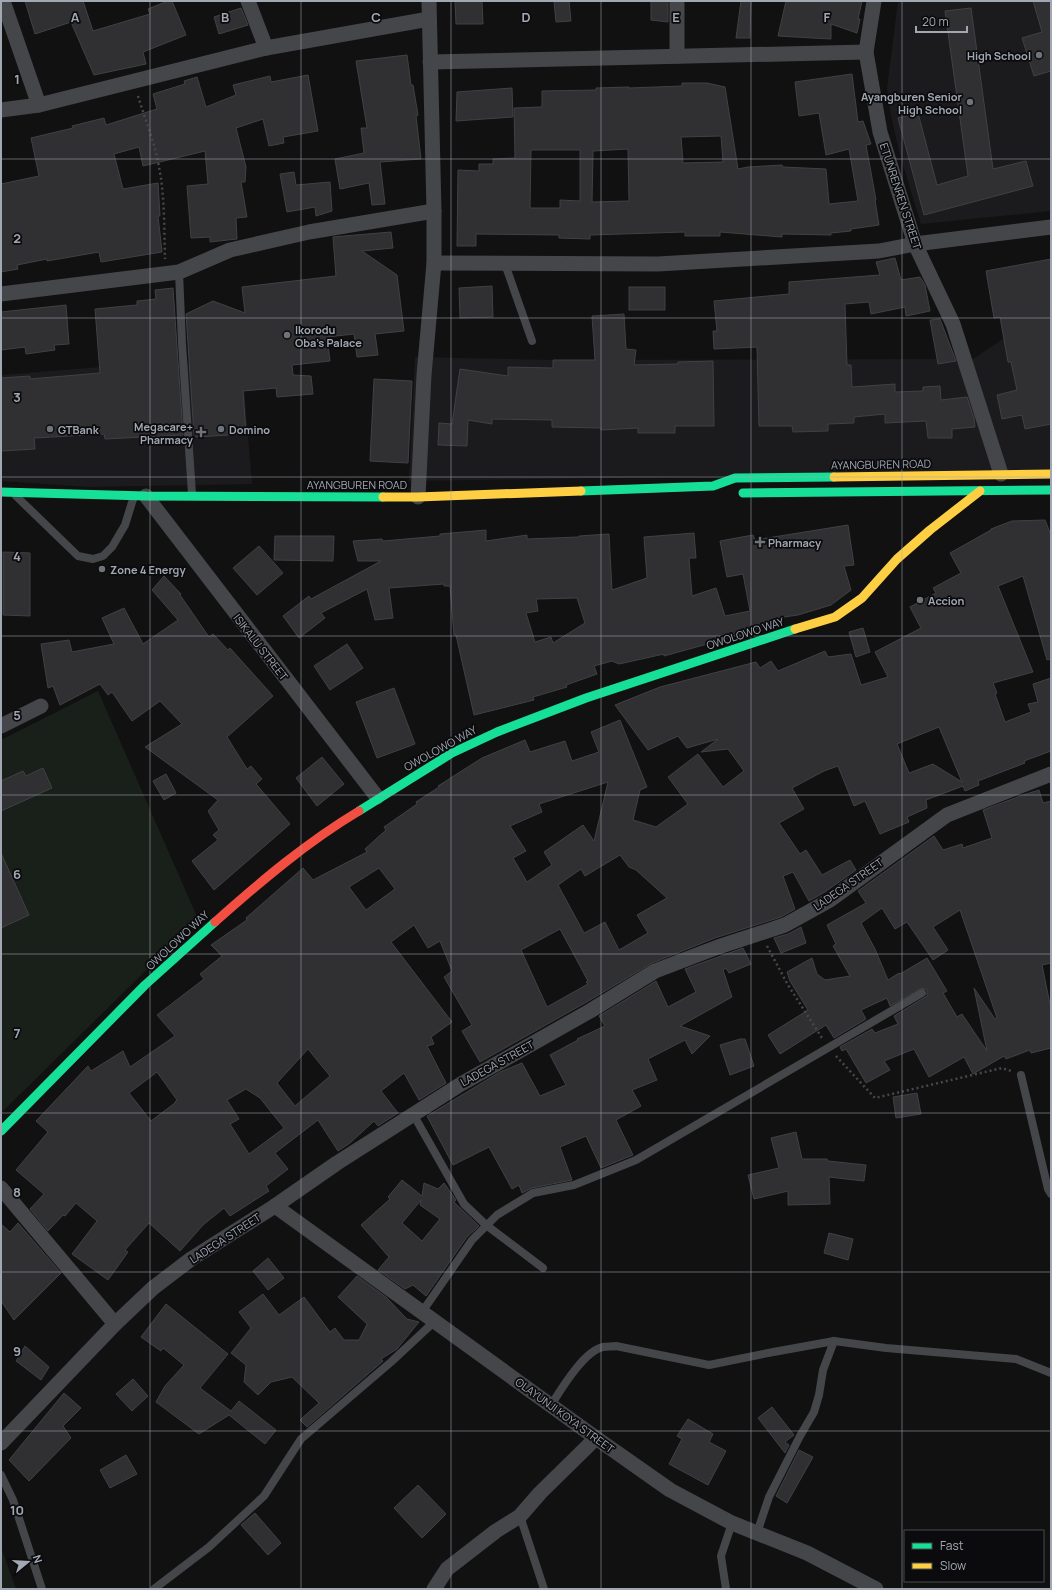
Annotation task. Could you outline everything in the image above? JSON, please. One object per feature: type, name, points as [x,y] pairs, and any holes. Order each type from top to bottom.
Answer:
[{"type":"main road","name":"AYANGBUREN ROAD","points":[[713,486],[735,478],[1051,474]]},
{"type":"main road","name":"AYANGBUREN ROAD","points":[[1,492],[140,495],[418,497],[713,486],[738,493],[1051,490]]},
{"type":"main road","name":"OWOLOWO WAY","points":[[1,1131],[77,1052],[183,949],[232,905],[281,864],[377,797],[473,742],[570,703],[835,617],[862,598],[897,559],[930,530],[980,491]]},
{"type":"street","points":[[3,1],[39,105]]},
{"type":"street","points":[[248,1],[266,48]]},
{"type":"street","points":[[418,497],[424,375],[434,263],[429,1]]},
{"type":"street","points":[[677,1],[677,56]]},
{"type":"street","name":"ETUNRENREN STREET","points":[[874,1],[866,52],[880,132],[915,244],[953,324],[1001,474]]},
{"type":"street","points":[[1,110],[39,105],[266,48],[429,19]]},
{"type":"street","points":[[430,62],[866,52]]},
{"type":"street","points":[[1,294],[172,272],[230,250],[309,232],[434,211]]},
{"type":"street","points":[[434,263],[658,264],[879,250],[1051,227]]},
{"type":"street","name":"ISIKALU STREET","points":[[140,495],[377,797]]},
{"type":"street","points":[[1,726],[41,706]]},
{"type":"street","name":"LADEGA STREET","points":[[1,1443],[115,1324],[153,1288],[191,1259],[275,1206],[337,1163],[413,1114],[461,1084],[590,1011],[654,971],[718,947],[785,925],[830,900],[947,815],[1051,774]]},
{"type":"street","points":[[1,1188],[115,1324]]},
{"type":"street","name":"OLAYUNJI KOYA STREET","points":[[275,1206],[670,1490],[732,1523],[807,1553],[876,1589]]},
{"type":"street","points":[[434,1589],[447,1569],[496,1531],[520,1516],[540,1493],[596,1438]]},
{"type":"lane","points":[[506,264],[532,341]]},
{"type":"lane","points":[[172,272],[182,343],[192,495]]},
{"type":"lane","points":[[12,492],[78,556],[92,559],[103,556],[112,547],[140,495]]},
{"type":"lane","points":[[422,1312],[472,1240],[497,1215],[533,1193],[574,1185],[636,1160],[922,993]]},
{"type":"lane","points":[[1021,1075],[1048,1188],[1051,1194]]},
{"type":"lane","points":[[413,1114],[464,1204],[486,1225],[543,1268]]},
{"type":"lane","points":[[154,1589],[209,1547],[264,1496],[301,1439],[391,1362],[435,1321]]},
{"type":"lane","points":[[551,1404],[574,1370],[588,1356],[602,1347],[616,1346],[709,1365],[834,1342],[1016,1359],[1051,1373]]},
{"type":"lane","points":[[758,1533],[769,1497],[814,1412],[820,1395],[823,1370],[834,1342]]},
{"type":"lane","points":[[1,1475],[13,1500],[42,1589]]},
{"type":"lane","points":[[520,1516],[544,1589]]},
{"type":"lane","points":[[726,1589],[722,1556],[732,1523]]},
{"type":"path","points":[[133,82],[154,145],[159,167],[172,272]]},
{"type":"path","points":[[760,933],[788,985],[829,1048],[875,1098],[1002,1068],[1021,1075]]},
{"type":"shaded area","name":"Ayangburen Senior High School","points":[[898,1],[1051,1],[1051,211],[921,224],[900,155],[891,116],[887,88]]},
{"type":"shaded area","points":[[1051,307],[1051,471],[409,481],[415,357],[553,360],[973,359]]},
{"type":"shaded area","points":[[242,361],[252,484],[88,487],[1,481],[1,375],[138,364]]},
{"type":"shaded area","points":[[98,691],[198,919],[1,1113],[1,740]]},
{"type":"shaded area","points":[[1,1547],[16,1589],[1,1589]]},
{"type":"building","points":[[25,1],[83,1],[93,31],[150,14],[148,9],[168,1],[172,1],[186,35],[143,52],[146,64],[94,75],[71,22],[35,34]]},
{"type":"building","points":[[455,1],[482,1],[483,24],[456,24]]},
{"type":"building","points":[[554,1],[569,1],[571,21],[556,22]]},
{"type":"building","points":[[651,1],[668,1],[668,22],[651,20]]},
{"type":"building","points":[[741,1],[751,1],[750,38],[736,38]]},
{"type":"building","points":[[786,1],[862,1],[857,33],[831,24],[831,39],[778,36]]},
{"type":"building","name":"High School","points":[[1033,1],[1051,1],[1051,71],[1034,76],[1022,38],[1042,32]]},
{"type":"building","points":[[241,8],[248,25],[219,34],[214,17]]},
{"type":"building","points":[[971,8],[993,169],[1026,161],[1033,186],[924,215],[898,118],[918,113],[937,185],[968,176],[945,11]]},
{"type":"building","points":[[407,55],[411,85],[413,85],[418,115],[416,116],[421,159],[380,162],[385,204],[372,205],[369,183],[340,189],[335,159],[364,153],[361,128],[367,128],[356,61]]},
{"type":"building","points":[[852,74],[858,122],[863,121],[871,144],[866,145],[879,225],[851,229],[851,231],[831,233],[831,235],[782,234],[782,237],[720,232],[720,236],[685,236],[685,232],[590,235],[590,239],[559,238],[559,235],[476,234],[476,246],[457,246],[458,170],[479,171],[479,164],[493,164],[493,159],[515,158],[514,108],[542,107],[542,91],[682,86],[682,83],[707,83],[725,87],[738,169],[782,165],[783,167],[826,169],[829,204],[858,201],[849,149],[826,155],[819,113],[799,116],[795,82]],"holes":[[[721,136],[723,162],[683,163],[681,137]],[[628,149],[629,201],[592,202],[593,151]],[[531,150],[580,150],[580,201],[560,200],[560,208],[530,208]]]},
{"type":"building","points":[[308,75],[318,131],[283,137],[284,143],[269,146],[263,119],[236,128],[246,167],[245,182],[241,182],[247,217],[236,218],[237,239],[210,242],[210,237],[191,238],[187,186],[208,184],[205,151],[143,166],[139,147],[114,154],[123,189],[158,183],[160,216],[158,216],[162,252],[101,262],[99,252],[47,261],[47,259],[17,265],[18,269],[1,272],[1,184],[39,176],[31,138],[73,128],[72,126],[104,118],[106,125],[157,109],[153,94],[185,84],[184,81],[197,77],[206,107],[236,95],[233,85],[270,76],[271,82]]},
{"type":"building","points":[[512,88],[513,117],[456,121],[457,92]]},
{"type":"building","points":[[294,172],[296,185],[330,182],[332,211],[316,216],[315,207],[287,212],[280,174]]},
{"type":"building","points":[[391,232],[393,248],[362,251],[397,275],[404,331],[375,334],[378,355],[357,357],[354,334],[327,337],[330,361],[292,365],[293,375],[311,376],[313,394],[277,397],[276,388],[243,391],[246,434],[196,437],[196,434],[194,435],[186,314],[213,301],[245,313],[242,287],[336,276],[333,237]]},
{"type":"building","points":[[895,258],[901,280],[920,277],[925,285],[930,311],[906,316],[905,307],[871,314],[869,302],[845,304],[847,365],[851,365],[852,387],[895,384],[895,392],[923,391],[923,387],[940,386],[941,400],[967,397],[974,418],[975,427],[952,429],[952,438],[928,438],[926,421],[885,423],[885,414],[854,417],[854,423],[828,424],[828,431],[793,432],[792,426],[759,426],[757,347],[714,349],[713,331],[717,331],[714,301],[789,294],[789,282],[880,275],[876,262]]},
{"type":"building","points":[[1051,259],[1051,424],[1025,429],[1022,415],[1002,419],[997,395],[1017,390],[1011,362],[1008,362],[1000,317],[994,318],[986,271]]},
{"type":"building","points":[[492,286],[493,317],[460,318],[459,288]]},
{"type":"building","points":[[629,287],[665,287],[665,310],[629,310]]},
{"type":"building","points":[[173,288],[183,435],[105,439],[104,434],[34,438],[35,449],[1,451],[1,378],[30,376],[30,379],[100,373],[95,309],[137,305],[137,301],[156,299],[155,290]]},
{"type":"building","points":[[66,305],[69,344],[54,345],[55,350],[26,354],[25,347],[1,350],[1,312]]},
{"type":"building","points":[[624,314],[626,349],[636,350],[634,365],[678,364],[678,362],[713,361],[714,426],[675,426],[675,433],[638,433],[638,428],[601,430],[601,428],[552,427],[552,420],[492,419],[492,424],[468,420],[467,446],[438,445],[439,423],[452,424],[460,369],[508,376],[508,367],[553,368],[553,360],[595,360],[592,316]]},
{"type":"building","points":[[940,319],[956,361],[938,364],[930,320]]},
{"type":"building","points":[[374,379],[412,381],[408,463],[370,461]]},
{"type":"building","points":[[1045,520],[1051,535],[1051,659],[1047,660],[1023,576],[998,586],[1033,672],[993,683],[997,693],[995,694],[1005,722],[1031,712],[1028,704],[1038,702],[1033,684],[1051,678],[1051,751],[1024,761],[1025,763],[978,781],[979,785],[965,791],[963,786],[926,800],[927,808],[907,817],[909,822],[880,834],[865,801],[854,806],[838,766],[824,771],[792,788],[804,809],[779,823],[800,854],[806,850],[822,875],[850,860],[856,870],[825,892],[809,901],[793,872],[783,876],[795,909],[781,917],[715,938],[652,963],[585,1003],[480,1062],[462,1031],[472,1025],[444,977],[452,971],[440,941],[428,948],[414,925],[391,942],[452,1022],[431,1037],[434,1044],[427,1046],[446,1083],[419,1100],[404,1073],[381,1091],[398,1113],[378,1126],[374,1121],[350,1143],[338,1151],[318,1120],[275,1153],[288,1169],[266,1186],[269,1191],[230,1216],[224,1208],[203,1225],[180,1251],[149,1223],[125,1250],[128,1252],[108,1280],[72,1254],[97,1221],[76,1203],[65,1216],[63,1215],[48,1231],[30,1209],[44,1194],[16,1170],[48,1132],[36,1121],[88,1066],[91,1071],[123,1051],[130,1067],[175,1036],[157,1015],[204,979],[200,974],[222,956],[211,945],[247,920],[246,918],[303,868],[313,880],[367,852],[365,849],[386,830],[384,827],[417,804],[416,802],[439,787],[438,786],[482,758],[525,740],[530,752],[565,741],[572,761],[599,752],[591,732],[620,720],[647,787],[640,790],[633,820],[656,827],[688,804],[668,777],[698,754],[723,787],[744,771],[728,749],[701,752],[718,739],[687,748],[678,736],[648,750],[615,705],[660,687],[756,662],[760,668],[771,661],[778,671],[825,651],[828,657],[851,654],[861,685],[888,677],[875,652],[921,628],[910,607],[936,593],[933,588],[961,573],[950,553],[991,529],[1012,521]],"holes":[[[939,727],[962,782],[933,764],[909,773],[897,744]],[[608,782],[594,841],[583,825],[544,852],[552,865],[527,882],[513,858],[526,851],[510,826],[542,812],[539,804]],[[620,855],[629,867],[636,870],[667,898],[637,915],[648,933],[619,950],[605,922],[584,933],[558,885],[581,869],[585,876]],[[379,868],[395,889],[366,910],[349,887]],[[560,929],[588,981],[586,982],[588,984],[547,1007],[521,950]],[[308,1049],[330,1076],[295,1106],[277,1083]],[[157,1072],[177,1100],[151,1121],[129,1093]],[[246,1089],[260,1098],[284,1128],[249,1154],[230,1124],[239,1119],[227,1100]]]},
{"type":"building","points":[[848,525],[854,565],[844,566],[851,590],[831,605],[798,615],[771,619],[771,624],[711,643],[664,656],[664,654],[619,664],[612,661],[594,666],[597,674],[566,685],[567,687],[533,697],[534,700],[474,715],[456,635],[454,635],[450,586],[444,586],[444,584],[389,588],[393,618],[375,620],[367,589],[321,613],[325,618],[299,638],[283,616],[309,596],[311,599],[381,561],[358,561],[353,541],[382,539],[383,541],[486,530],[486,541],[527,535],[527,539],[609,534],[612,590],[647,578],[644,537],[694,533],[696,558],[689,558],[692,596],[716,588],[725,616],[750,611],[743,574],[727,577],[720,541],[753,535],[755,540]],"holes":[[[577,598],[585,623],[553,643],[551,637],[535,642],[526,613],[538,611],[536,599]]]},
{"type":"building","points":[[275,536],[334,536],[333,561],[274,560]]},
{"type":"building","points":[[259,546],[283,573],[257,595],[233,568]]},
{"type":"building","points":[[3,552],[30,553],[30,616],[3,615]]},
{"type":"building","points":[[164,576],[181,594],[180,595],[209,637],[213,634],[228,650],[230,648],[273,696],[227,737],[247,769],[251,766],[262,779],[256,784],[290,824],[214,890],[192,861],[218,840],[213,835],[219,830],[208,811],[218,800],[145,747],[182,724],[160,701],[132,721],[112,692],[108,695],[100,684],[60,705],[53,686],[48,688],[41,644],[69,640],[72,652],[114,644],[102,618],[124,608],[143,644],[178,620],[152,590]]},
{"type":"building","points":[[863,628],[870,652],[856,657],[849,632]]},
{"type":"building","points":[[347,644],[363,668],[330,690],[314,666]]},
{"type":"building","points":[[394,688],[415,744],[377,758],[356,702]]},
{"type":"building","points":[[322,757],[344,784],[317,806],[296,778]]},
{"type":"building","points":[[43,768],[52,788],[1,811],[1,781],[23,771],[26,776]]},
{"type":"building","points":[[166,774],[176,793],[164,800],[153,781]]},
{"type":"building","points":[[1039,790],[1043,803],[1051,801],[1051,963],[1042,965],[1051,1009],[1051,1048],[1031,1053],[1030,1050],[1006,1059],[1004,1056],[973,1074],[964,1057],[929,1077],[914,1049],[884,1061],[890,1070],[866,1083],[846,1049],[842,1051],[840,1047],[872,1029],[875,1033],[898,1024],[894,1016],[927,996],[927,990],[922,988],[890,1006],[887,998],[861,1010],[866,1019],[834,1038],[826,1025],[780,1054],[768,1035],[808,1010],[790,981],[787,972],[812,958],[817,974],[825,980],[850,976],[833,946],[836,944],[827,925],[866,903],[858,891],[934,836],[943,850],[962,844],[963,848],[992,838],[983,810]],"holes":[[[882,908],[895,929],[907,922],[933,960],[948,950],[933,927],[960,910],[997,1018],[995,1019],[974,988],[987,1051],[962,1014],[957,1017],[943,993],[947,991],[927,958],[888,980],[875,949],[861,923]]]},
{"type":"building","points":[[1,853],[29,915],[1,928]]},
{"type":"building","points":[[801,927],[806,943],[781,953],[774,938],[788,934]]},
{"type":"building","points":[[743,948],[751,964],[729,973],[726,968],[723,970],[732,997],[680,1026],[710,1036],[692,1054],[685,1040],[648,1059],[657,1080],[632,1090],[641,1106],[616,1120],[633,1155],[601,1168],[586,1136],[560,1147],[572,1180],[532,1188],[522,1193],[519,1185],[512,1189],[489,1147],[453,1165],[427,1116],[500,1072],[522,1063],[540,1096],[566,1085],[550,1055],[578,1040],[577,1039],[605,1026],[599,1016],[656,981],[668,1007],[696,992],[685,969]]},
{"type":"building","points":[[745,1039],[754,1066],[730,1075],[720,1045]]},
{"type":"building","points":[[917,1093],[921,1114],[896,1118],[893,1097]]},
{"type":"building","points":[[796,1132],[802,1159],[827,1159],[828,1161],[866,1165],[864,1181],[829,1177],[830,1204],[788,1205],[788,1191],[754,1199],[748,1175],[779,1168],[771,1138]]},
{"type":"building","points":[[402,1180],[422,1196],[424,1183],[438,1189],[444,1183],[456,1200],[454,1202],[479,1226],[467,1237],[426,1296],[413,1285],[405,1289],[378,1270],[389,1257],[361,1225],[390,1199],[388,1197]],"holes":[[[421,1200],[420,1205],[440,1219],[422,1241],[402,1223]]]},
{"type":"building","points":[[18,1223],[61,1273],[14,1320],[1,1301],[1,1224],[10,1232]]},
{"type":"building","points":[[829,1233],[853,1239],[848,1260],[824,1253]]},
{"type":"building","points":[[268,1258],[284,1278],[268,1290],[253,1271]]},
{"type":"building","points":[[357,1276],[386,1297],[407,1319],[419,1322],[397,1349],[381,1359],[383,1361],[307,1427],[300,1420],[319,1403],[292,1377],[271,1382],[258,1395],[244,1382],[246,1365],[231,1353],[251,1328],[239,1312],[263,1294],[279,1315],[304,1297],[330,1332],[335,1328],[344,1340],[359,1340],[367,1324],[338,1297]]},
{"type":"building","points":[[166,1304],[228,1354],[200,1388],[231,1411],[239,1401],[276,1430],[265,1444],[229,1415],[199,1434],[156,1402],[165,1386],[184,1365],[163,1348],[161,1351],[141,1337]]},
{"type":"building","points":[[25,1346],[49,1367],[41,1380],[16,1361]]},
{"type":"building","points":[[133,1379],[148,1396],[132,1411],[116,1394]]},
{"type":"building","points":[[64,1393],[81,1408],[63,1426],[71,1438],[29,1481],[9,1460]]},
{"type":"building","points":[[772,1407],[794,1435],[785,1442],[789,1445],[785,1453],[758,1418]]},
{"type":"building","points":[[688,1419],[713,1434],[709,1442],[726,1451],[708,1485],[669,1464],[682,1439],[677,1436]]},
{"type":"building","points":[[799,1450],[813,1457],[787,1503],[776,1496]]},
{"type":"building","points":[[126,1455],[137,1474],[110,1488],[100,1470]]},
{"type":"building","points":[[418,1485],[446,1514],[422,1538],[394,1508]]},
{"type":"building","points":[[255,1513],[281,1543],[268,1555],[241,1525]]},
{"type":"traffic: fast","points":[[581,491],[713,486],[735,478],[834,477]]},
{"type":"traffic: fast","points":[[743,493],[1051,490]]},
{"type":"traffic: fast","points":[[1,492],[146,496],[383,497]]},
{"type":"traffic: fast","points":[[359,811],[452,753],[497,732],[586,698],[795,629]]},
{"type":"traffic: fast","points":[[1,1131],[145,985],[215,922]]},
{"type":"traffic: slow","points":[[834,477],[1051,474]]},
{"type":"traffic: slow","points":[[383,497],[581,491]]},
{"type":"traffic: slow","points":[[795,629],[835,617],[862,598],[897,559],[930,530],[980,491]]},
{"type":"traffic: jam","points":[[215,922],[302,849],[359,811]]},
{"type":"place","name":"High School","points":[[1039,55]]},
{"type":"place","name":"Ayangburen Senior High School","points":[[970,102]]},
{"type":"place","name":"Ikorodu Oba's Palace","points":[[287,335]]},
{"type":"place","name":"GTBank","points":[[50,429]]},
{"type":"place","name":"Domino","points":[[221,429]]},
{"type":"place","name":"Megacare+ Pharmacy","points":[[201,432]]},
{"type":"place","name":"Pharmacy","points":[[760,542]]},
{"type":"place","name":"Zone 4 Energy","points":[[102,569]]},
{"type":"place","name":"Accion","points":[[920,600]]}]
